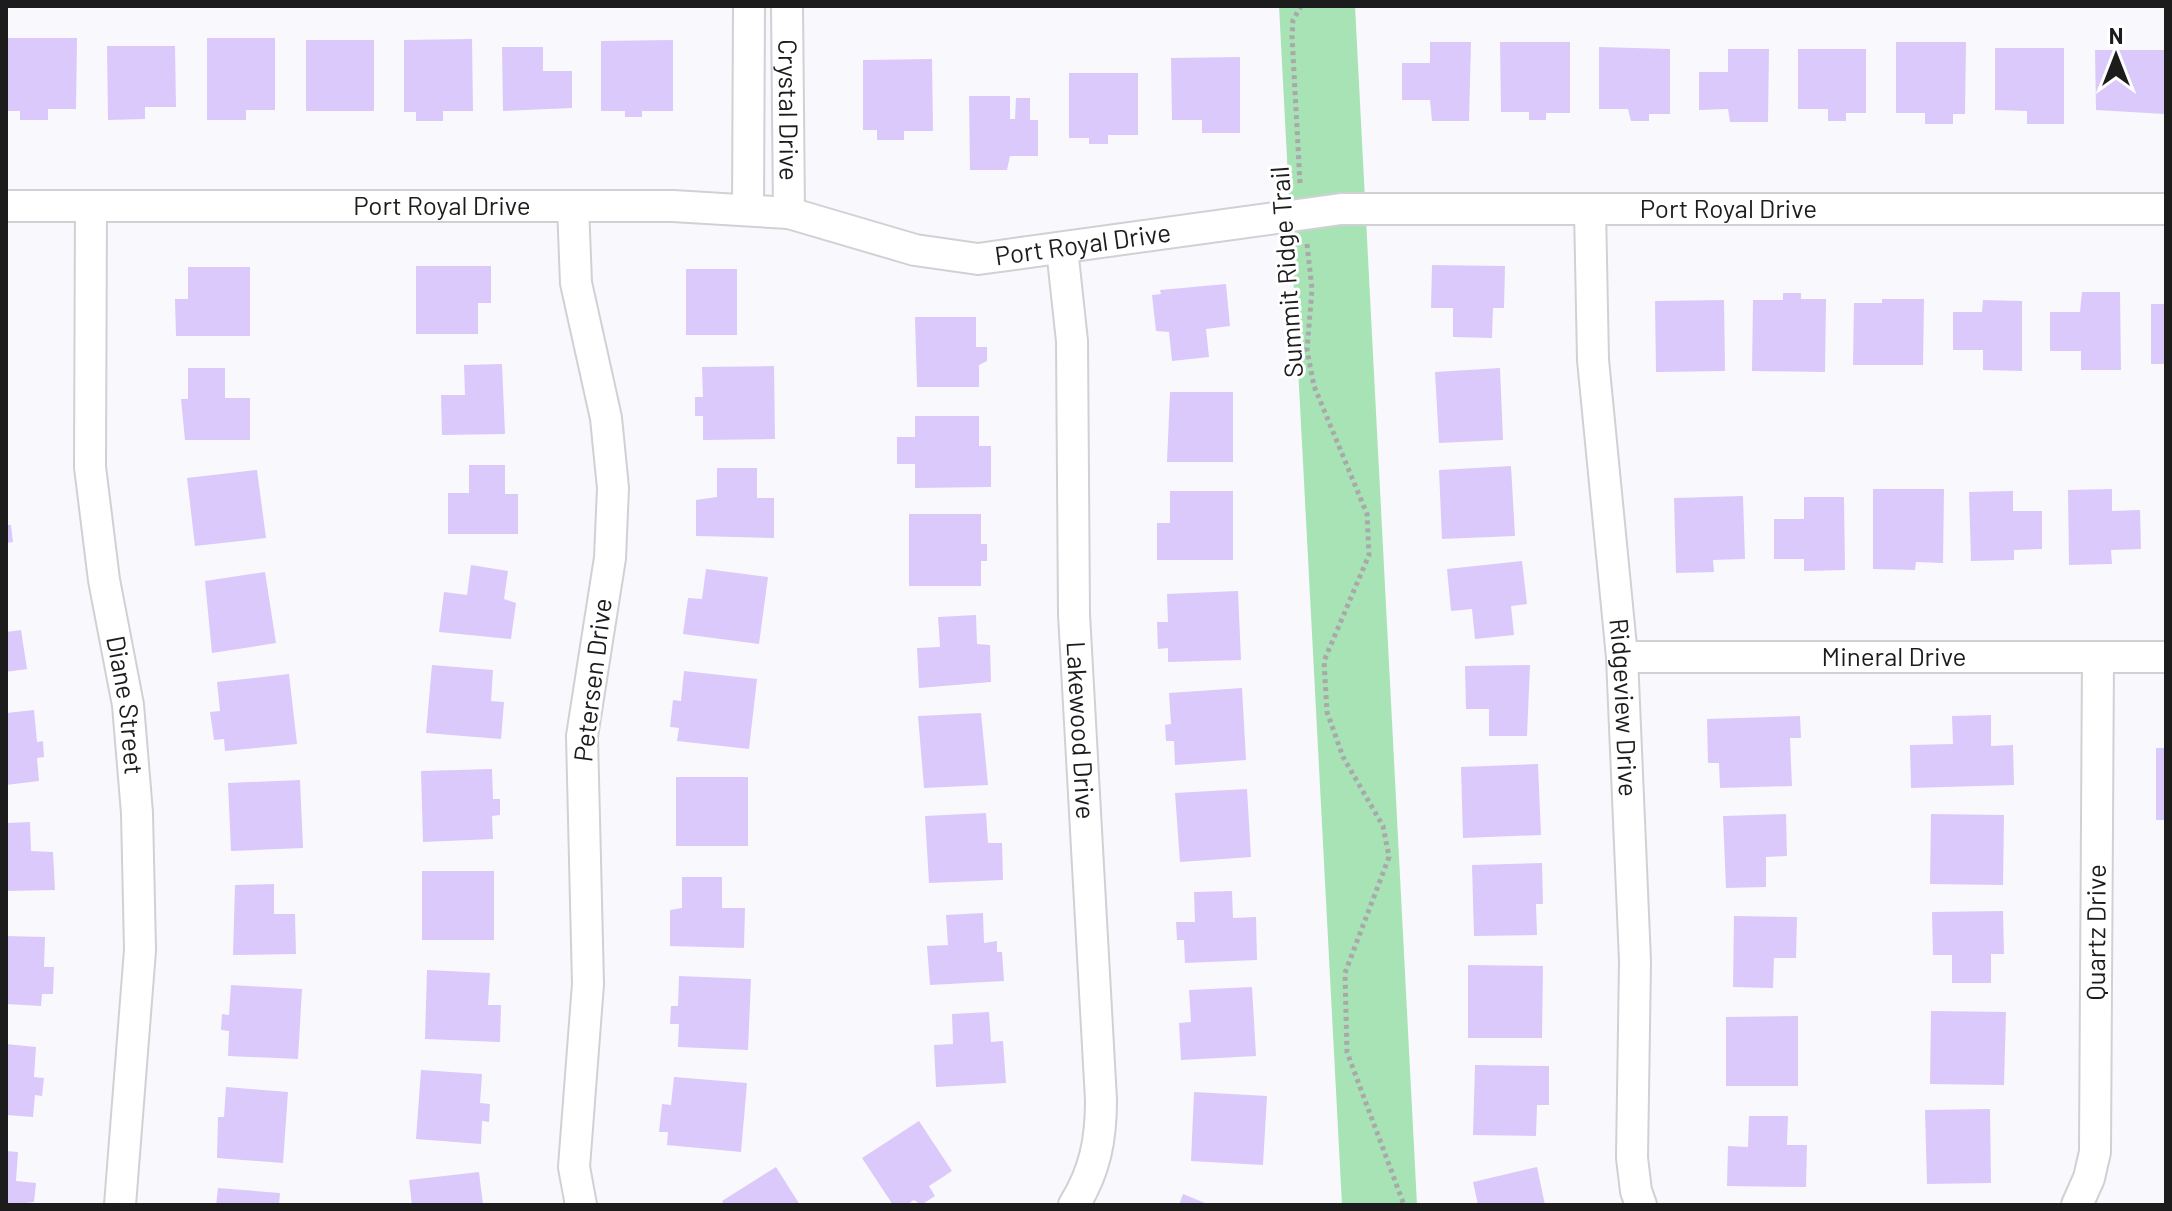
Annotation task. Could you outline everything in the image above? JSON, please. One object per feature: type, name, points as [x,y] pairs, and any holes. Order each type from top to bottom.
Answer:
[{"type":"street","name":"Crystal Drive","points":[[748,210],[749,6]]},
{"type":"street","name":"Crystal Drive","points":[[787,6],[789,213]]},
{"type":"street","name":"Port Royal Drive","points":[[6,206],[573,206],[748,210],[789,213],[947,257],[1001,257],[1341,209],[2166,209]]},
{"type":"street","name":"Diane Street","points":[[91,206],[90,467],[104,580],[128,705],[137,813],[140,950],[120,1205]]},
{"type":"street","name":"Petersen Drive","points":[[573,206],[576,283],[606,418],[613,488],[610,558],[582,736],[588,984],[574,1167],[581,1205]]},
{"type":"street","name":"Ridgeview Drive","points":[[1590,209],[1593,360],[1622,657],[1635,961],[1632,1158],[1641,1205]]},
{"type":"street","name":"Lakewood Drive","points":[[1062,249],[1072,341],[1074,614],[1101,1100],[1096,1157],[1088,1183],[1074,1205]]},
{"type":"street","name":"Mineral Drive","points":[[1622,657],[2166,657]]},
{"type":"street","name":"Quartz Drive","points":[[2077,1205],[2089,1178],[2095,1152],[2098,657]]},
{"type":"path","name":"Summit Ridge Trail","points":[[1301,6],[1293,20],[1292,36],[1303,212],[1312,289],[1307,350],[1314,386],[1367,514],[1369,542],[1369,555],[1324,661],[1327,712],[1343,757],[1383,826],[1389,857],[1345,973],[1347,1052],[1404,1205]]},
{"type":"green space","points":[[1279,6],[1355,6],[1417,1205],[1342,1205]]},
{"type":"building","points":[[8,38],[77,38],[76,109],[48,109],[48,120],[20,120],[20,111],[7,111]]},
{"type":"building","points":[[207,38],[275,38],[275,110],[246,110],[246,120],[207,120]]},
{"type":"building","points":[[472,39],[473,111],[443,111],[443,121],[416,121],[416,112],[404,112],[404,40]]},
{"type":"building","points":[[306,40],[374,40],[374,111],[306,111]]},
{"type":"building","points":[[673,40],[673,111],[642,111],[642,117],[625,117],[625,111],[601,111],[601,41]]},
{"type":"building","points":[[1430,42],[1471,42],[1469,121],[1432,121],[1430,100],[1402,100],[1402,63],[1430,63]]},
{"type":"building","points":[[1500,42],[1570,42],[1570,113],[1546,113],[1546,120],[1529,120],[1529,112],[1501,112]]},
{"type":"building","points":[[1896,42],[1966,42],[1965,114],[1953,114],[1953,124],[1925,124],[1925,113],[1896,113]]},
{"type":"building","points":[[107,46],[175,46],[176,107],[145,107],[145,119],[108,120]]},
{"type":"building","points":[[502,47],[543,47],[543,71],[572,71],[572,108],[503,111]]},
{"type":"building","points":[[1599,47],[1670,49],[1670,114],[1649,114],[1649,121],[1631,121],[1628,109],[1599,109]]},
{"type":"building","points":[[1995,48],[2064,48],[2064,124],[2027,124],[2027,111],[1995,110]]},
{"type":"building","points":[[1728,49],[1769,49],[1768,122],[1730,122],[1728,109],[1699,110],[1699,72],[1728,72]]},
{"type":"building","points":[[1798,49],[1866,49],[1866,113],[1846,113],[1846,121],[1828,121],[1828,109],[1798,109]]},
{"type":"building","points":[[2095,50],[2165,50],[2165,114],[2096,110]]},
{"type":"building","points":[[1240,57],[1240,133],[1202,133],[1202,120],[1172,120],[1171,58]]},
{"type":"building","points":[[932,59],[933,131],[904,131],[904,140],[877,140],[877,130],[863,130],[863,60]]},
{"type":"building","points":[[1069,73],[1138,73],[1138,135],[1108,135],[1108,144],[1089,144],[1089,138],[1069,138]]},
{"type":"building","points":[[969,96],[1010,96],[1010,119],[1015,119],[1016,98],[1030,98],[1030,120],[1038,120],[1038,156],[1010,156],[1007,170],[970,170]]},
{"type":"building","points":[[1432,265],[1505,266],[1504,308],[1493,308],[1492,338],[1453,337],[1453,308],[1431,308]]},
{"type":"building","points":[[416,266],[491,266],[491,303],[478,303],[478,334],[416,334]]},
{"type":"building","points":[[188,267],[250,267],[250,336],[176,336],[175,299],[188,299]]},
{"type":"building","points":[[686,269],[737,269],[737,335],[686,335]]},
{"type":"building","points":[[1226,284],[1230,326],[1206,329],[1209,357],[1172,361],[1169,332],[1156,331],[1152,295],[1161,294],[1160,290]]},
{"type":"building","points":[[2082,292],[2120,292],[2121,370],[2081,370],[2081,351],[2050,351],[2050,312],[2080,312]]},
{"type":"building","points":[[1783,293],[1801,293],[1801,299],[1826,299],[1825,372],[1752,371],[1753,300],[1783,300]]},
{"type":"building","points":[[1882,299],[1924,299],[1923,365],[1853,365],[1854,303],[1882,303]]},
{"type":"building","points":[[1724,300],[1725,371],[1656,372],[1655,301]]},
{"type":"building","points":[[1983,300],[2022,301],[2022,371],[1983,370],[1983,350],[1953,350],[1953,312],[1982,312]]},
{"type":"building","points":[[2151,304],[2166,304],[2166,364],[2151,364]]},
{"type":"building","points":[[915,317],[976,317],[976,347],[987,347],[987,361],[979,365],[979,387],[917,387]]},
{"type":"building","points":[[502,364],[505,434],[442,435],[441,395],[465,395],[464,365]]},
{"type":"building","points":[[774,366],[775,439],[703,440],[703,416],[695,416],[695,397],[703,397],[702,367]]},
{"type":"building","points":[[188,368],[225,368],[225,398],[250,398],[250,440],[185,440],[181,399],[188,399]]},
{"type":"building","points":[[1500,368],[1503,440],[1439,443],[1435,372]]},
{"type":"building","points":[[1170,392],[1233,392],[1233,462],[1167,462]]},
{"type":"building","points":[[915,416],[979,416],[979,446],[991,446],[991,487],[915,488],[915,464],[897,464],[897,437],[915,437]]},
{"type":"building","points":[[469,465],[505,465],[505,494],[518,494],[518,534],[448,534],[448,493],[469,493]]},
{"type":"building","points":[[1511,466],[1515,536],[1442,539],[1439,470]]},
{"type":"building","points":[[717,468],[757,468],[757,498],[774,498],[774,538],[696,536],[696,500],[717,497]]},
{"type":"building","points":[[257,470],[266,538],[195,546],[187,478]]},
{"type":"building","points":[[1873,489],[1944,489],[1943,563],[1916,562],[1915,570],[1873,569]]},
{"type":"building","points":[[2112,489],[2112,511],[2140,510],[2141,549],[2111,550],[2112,564],[2069,565],[2068,490]]},
{"type":"building","points":[[1170,491],[1233,491],[1233,560],[1157,560],[1157,523],[1170,523]]},
{"type":"building","points":[[2013,491],[2013,511],[2042,511],[2042,549],[2014,550],[2014,560],[1971,561],[1969,492]]},
{"type":"building","points":[[1743,496],[1745,559],[1713,560],[1714,572],[1676,573],[1674,498]]},
{"type":"building","points":[[1804,497],[1844,497],[1845,570],[1804,571],[1804,559],[1774,559],[1774,519],[1804,519]]},
{"type":"building","points":[[909,514],[981,514],[981,544],[987,544],[987,561],[981,561],[981,586],[909,586]]},
{"type":"building","points":[[6,525],[11,525],[13,542],[6,543]]},
{"type":"building","points":[[1522,561],[1527,604],[1511,606],[1514,635],[1475,639],[1472,609],[1451,611],[1447,569]]},
{"type":"building","points":[[471,565],[508,571],[504,599],[516,603],[511,639],[439,632],[444,592],[467,595]]},
{"type":"building","points":[[706,569],[768,577],[759,644],[683,634],[688,598],[702,599]]},
{"type":"building","points":[[265,572],[276,643],[212,653],[205,581]]},
{"type":"building","points":[[1238,591],[1241,660],[1168,662],[1168,648],[1158,649],[1157,622],[1168,622],[1167,594]]},
{"type":"building","points":[[976,615],[977,644],[990,645],[991,682],[919,688],[917,648],[940,647],[938,617]]},
{"type":"building","points":[[21,630],[27,669],[6,672],[6,632]]},
{"type":"building","points":[[432,665],[493,670],[491,701],[504,702],[501,739],[426,733]]},
{"type":"building","points":[[1530,665],[1527,736],[1489,736],[1489,709],[1466,709],[1465,666]]},
{"type":"building","points":[[684,671],[757,679],[749,749],[677,741],[679,728],[670,727],[673,700],[681,701]]},
{"type":"building","points":[[289,674],[297,744],[225,751],[224,739],[214,740],[210,712],[220,711],[217,682]]},
{"type":"building","points":[[1242,688],[1246,760],[1175,765],[1174,741],[1166,741],[1165,725],[1171,724],[1169,693]]},
{"type":"building","points":[[34,710],[37,742],[43,741],[44,757],[37,758],[39,781],[6,785],[6,713]]},
{"type":"building","points":[[981,713],[988,785],[924,788],[918,716]]},
{"type":"building","points":[[1991,715],[1991,746],[2013,745],[2014,785],[1911,788],[1910,745],[1953,744],[1952,716]]},
{"type":"building","points":[[1800,716],[1801,738],[1790,738],[1792,786],[1720,788],[1719,763],[1708,763],[1707,719]]},
{"type":"building","points":[[2156,748],[2166,748],[2166,820],[2156,820]]},
{"type":"building","points":[[1538,764],[1541,835],[1463,838],[1461,767]]},
{"type":"building","points":[[492,769],[493,799],[500,799],[500,815],[492,816],[493,839],[423,842],[421,771]]},
{"type":"building","points":[[676,777],[748,777],[748,846],[676,846]]},
{"type":"building","points":[[300,780],[303,848],[231,851],[228,783]]},
{"type":"building","points":[[1247,789],[1251,857],[1180,862],[1175,793]]},
{"type":"building","points":[[986,813],[988,843],[1002,843],[1003,880],[929,883],[925,816]]},
{"type":"building","points":[[1786,814],[1787,856],[1766,857],[1766,887],[1726,888],[1723,816]]},
{"type":"building","points":[[1931,814],[2004,815],[2003,885],[1930,884]]},
{"type":"building","points":[[30,822],[31,851],[53,852],[55,890],[6,891],[6,823]]},
{"type":"building","points":[[1542,863],[1543,904],[1536,904],[1537,935],[1474,936],[1472,865]]},
{"type":"building","points":[[422,871],[494,871],[494,940],[422,940]]},
{"type":"building","points":[[682,877],[722,877],[722,908],[745,908],[744,948],[670,946],[670,910],[682,908]]},
{"type":"building","points":[[274,884],[274,914],[295,914],[296,954],[233,955],[235,885]]},
{"type":"building","points":[[1232,891],[1233,918],[1256,917],[1257,960],[1185,963],[1184,940],[1177,940],[1176,922],[1195,922],[1194,892]]},
{"type":"building","points":[[2003,911],[2004,954],[1991,954],[1991,983],[1952,983],[1952,955],[1933,955],[1932,912]]},
{"type":"building","points":[[983,913],[984,943],[997,941],[997,952],[1002,952],[1004,981],[930,985],[927,946],[948,945],[946,915]]},
{"type":"building","points":[[1734,916],[1797,917],[1796,958],[1774,958],[1773,988],[1733,987]]},
{"type":"building","points":[[6,936],[45,937],[44,967],[54,967],[53,994],[42,994],[41,1006],[6,1004]]},
{"type":"building","points":[[1468,965],[1543,966],[1542,1038],[1468,1038]]},
{"type":"building","points":[[427,970],[490,973],[488,1005],[501,1005],[500,1042],[425,1039]]},
{"type":"building","points":[[679,976],[751,979],[748,1050],[678,1047],[679,1024],[670,1024],[671,1006],[678,1006]]},
{"type":"building","points":[[231,985],[302,989],[298,1059],[228,1056],[229,1031],[221,1030],[222,1014],[229,1015]]},
{"type":"building","points":[[1252,987],[1256,1056],[1181,1060],[1179,1023],[1191,1022],[1189,990]]},
{"type":"building","points":[[1931,1011],[2006,1012],[2004,1085],[1930,1084]]},
{"type":"building","points":[[989,1012],[991,1042],[1003,1041],[1006,1083],[936,1087],[934,1045],[953,1044],[952,1014]]},
{"type":"building","points":[[1798,1016],[1798,1086],[1726,1086],[1726,1017]]},
{"type":"building","points":[[6,1044],[36,1047],[34,1077],[44,1078],[42,1096],[35,1095],[33,1117],[6,1115]]},
{"type":"building","points":[[1475,1065],[1549,1066],[1549,1105],[1537,1105],[1536,1136],[1473,1135]]},
{"type":"building","points":[[421,1070],[482,1074],[480,1103],[490,1104],[489,1122],[482,1121],[481,1144],[416,1139]]},
{"type":"building","points":[[674,1077],[747,1083],[741,1152],[667,1145],[668,1132],[659,1132],[662,1104],[671,1105]]},
{"type":"building","points":[[226,1087],[288,1092],[283,1163],[217,1158],[218,1117],[224,1117]]},
{"type":"building","points":[[1194,1092],[1267,1096],[1263,1165],[1191,1161]]},
{"type":"building","points":[[1990,1109],[1991,1183],[1927,1184],[1925,1110]]},
{"type":"building","points":[[1749,1116],[1788,1116],[1787,1145],[1807,1145],[1806,1187],[1727,1186],[1728,1146],[1748,1147]]},
{"type":"building","points":[[919,1121],[952,1171],[929,1186],[935,1196],[921,1205],[914,1200],[906,1205],[893,1205],[862,1158]]},
{"type":"building","points":[[6,1151],[18,1152],[16,1181],[36,1183],[34,1202],[6,1205]]},
{"type":"building","points":[[776,1167],[800,1205],[724,1205],[722,1201]]},
{"type":"building","points":[[1537,1167],[1545,1205],[1478,1205],[1473,1182]]},
{"type":"building","points":[[479,1172],[483,1205],[412,1205],[409,1180]]},
{"type":"building","points":[[218,1188],[280,1193],[279,1205],[216,1205]]},
{"type":"building","points":[[1183,1194],[1210,1205],[1179,1205]]}]
